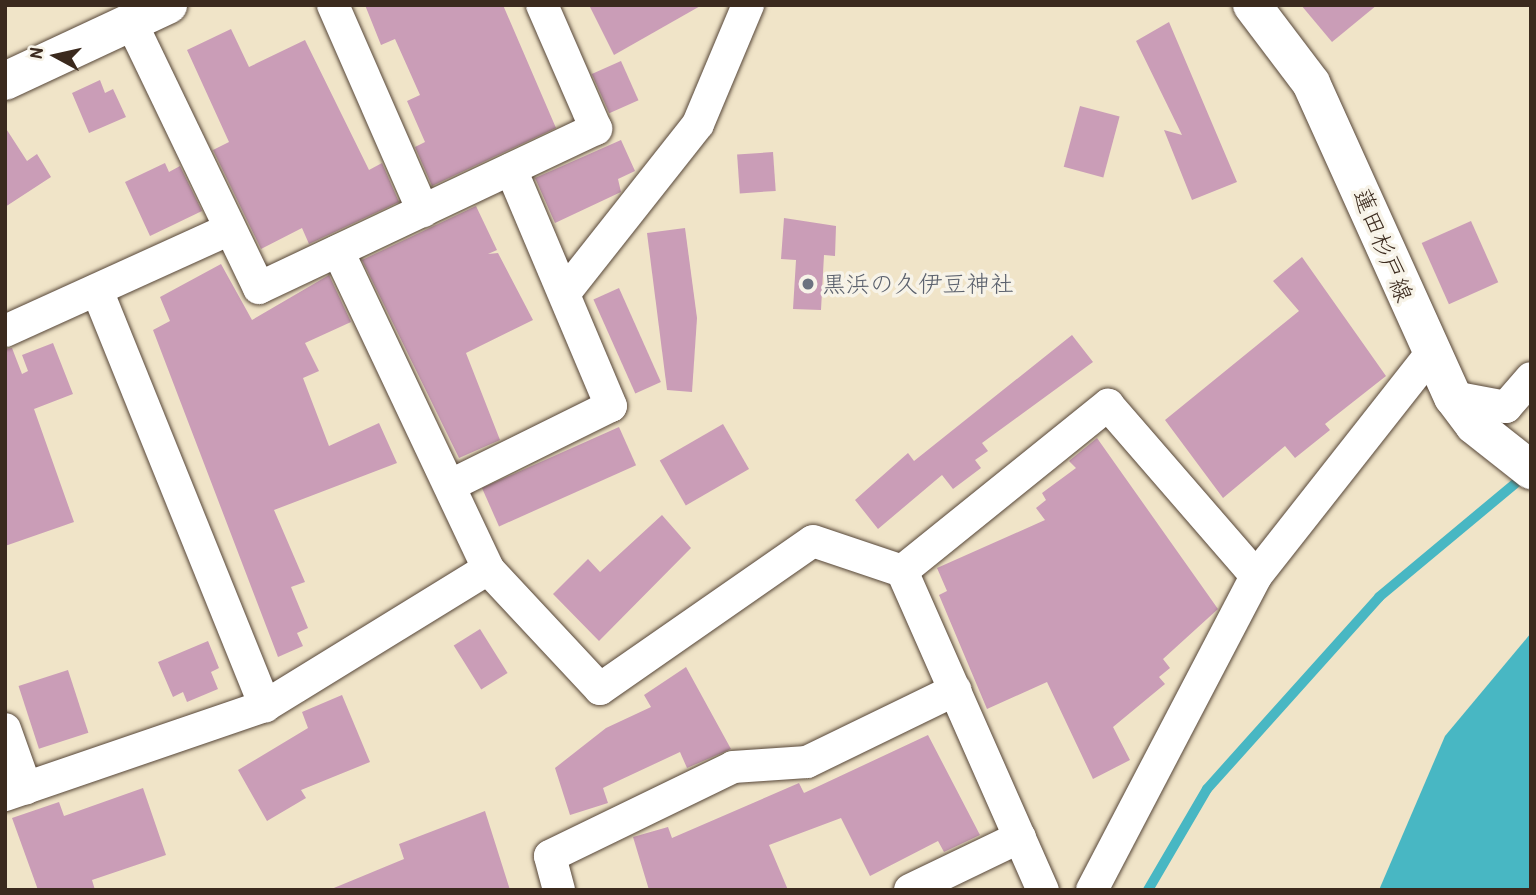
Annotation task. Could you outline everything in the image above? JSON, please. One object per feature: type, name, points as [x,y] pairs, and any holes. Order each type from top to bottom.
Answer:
[{"type":"main road","points":[[5,81],[168,5]]},
{"type":"main road","name":"蓮田杉戸線","points":[[1252,5],[1311,83],[1429,356],[1453,397],[1474,425],[1531,470]]},
{"type":"street","points":[[333,5],[423,211]]},
{"type":"street","points":[[131,22],[259,288],[596,129],[542,5]]},
{"type":"street","points":[[567,290],[698,124],[748,5]]},
{"type":"street","points":[[453,484],[611,406],[567,290],[511,169]]},
{"type":"street","points":[[5,331],[230,229]]},
{"type":"street","points":[[338,251],[453,484],[488,569],[600,689],[813,541],[902,571],[1043,890]]},
{"type":"street","points":[[97,290],[265,706]]},
{"type":"street","points":[[1092,890],[1256,576],[1429,356]]},
{"type":"street","points":[[1453,397],[1506,407],[1531,378]]},
{"type":"street","points":[[902,571],[1108,405],[1256,576]]},
{"type":"street","points":[[5,729],[16,792],[265,706],[488,569]]},
{"type":"street","points":[[559,890],[550,856],[733,767],[807,762],[955,690]]},
{"type":"street","points":[[910,890],[1020,837]]},
{"type":"water","points":[[1531,633],[1531,890],[1379,890],[1445,736]]},
{"type":"building","points":[[365,5],[503,5],[556,128],[432,186],[415,147],[425,142],[407,101],[420,95],[395,39],[381,45]]},
{"type":"building","points":[[589,5],[702,5],[614,55]]},
{"type":"building","points":[[1301,5],[1377,5],[1332,42]]},
{"type":"building","points":[[1169,22],[1237,182],[1192,200],[1164,130],[1182,135],[1136,41]]},
{"type":"building","points":[[231,29],[249,67],[305,40],[369,170],[382,163],[399,202],[309,244],[302,228],[261,249],[213,150],[229,142],[187,50]]},
{"type":"building","points":[[621,61],[638,100],[609,113],[592,74]]},
{"type":"building","points":[[100,80],[105,93],[113,89],[126,117],[89,133],[72,93]]},
{"type":"building","points":[[1080,106],[1120,117],[1103,177],[1064,167]]},
{"type":"building","points":[[5,127],[27,161],[37,154],[51,177],[5,207]]},
{"type":"building","points":[[621,140],[635,171],[618,179],[621,192],[555,223],[535,178]]},
{"type":"building","points":[[773,152],[776,191],[740,193],[737,155]]},
{"type":"building","points":[[165,163],[169,172],[180,166],[202,211],[150,236],[125,182]]},
{"type":"building","points":[[476,206],[497,250],[488,254],[498,253],[533,320],[466,353],[500,440],[459,458],[362,260]]},
{"type":"building","name":"黒浜の久伊豆神社","points":[[784,218],[836,226],[835,256],[824,255],[821,310],[793,309],[796,260],[781,259]]},
{"type":"building","points":[[1471,221],[1498,282],[1449,304],[1422,243]]},
{"type":"building","points":[[685,228],[697,318],[692,392],[667,390],[647,233]]},
{"type":"building","points":[[1302,257],[1386,376],[1325,424],[1330,430],[1295,458],[1285,446],[1223,498],[1165,420],[1299,311],[1273,281]]},
{"type":"building","points":[[221,264],[252,320],[329,275],[351,322],[305,343],[319,371],[303,378],[329,446],[379,423],[397,463],[274,510],[305,582],[291,587],[308,628],[297,633],[303,646],[278,657],[153,330],[170,321],[160,297]]},
{"type":"building","points":[[619,288],[661,382],[635,393],[593,299]]},
{"type":"building","points":[[1072,335],[1093,362],[982,443],[988,451],[975,460],[981,468],[953,489],[942,475],[878,529],[855,500],[908,453],[914,461]]},
{"type":"building","points":[[53,343],[73,394],[34,409],[74,522],[5,546],[5,349],[12,348],[22,374],[28,371],[22,355]]},
{"type":"building","points":[[723,424],[749,469],[686,506],[660,461]]},
{"type":"building","points":[[619,427],[636,465],[499,526],[482,488]]},
{"type":"building","points":[[1097,438],[1218,609],[1163,659],[1170,668],[1159,677],[1165,684],[1113,727],[1130,760],[1093,779],[1047,682],[987,709],[939,595],[947,591],[937,568],[1045,520],[1036,508],[1046,500],[1042,493],[1076,468],[1069,461]]},
{"type":"building","points":[[662,515],[691,548],[599,641],[553,594],[588,559],[600,572]]},
{"type":"building","points":[[480,629],[508,673],[481,690],[454,645]]},
{"type":"building","points":[[208,641],[219,668],[211,672],[218,689],[187,702],[183,692],[173,697],[158,662]]},
{"type":"building","points":[[686,667],[731,749],[687,768],[680,752],[603,788],[608,803],[570,815],[555,768],[606,728],[651,707],[644,695]]},
{"type":"building","points":[[68,670],[88,733],[39,749],[19,686]]},
{"type":"building","points":[[342,695],[370,762],[301,790],[306,798],[267,821],[238,770],[308,728],[302,712]]},
{"type":"building","points":[[928,735],[980,835],[944,852],[938,841],[870,876],[841,818],[769,845],[788,890],[649,890],[633,837],[668,827],[672,838],[799,783],[804,793]]},
{"type":"building","points":[[143,788],[166,855],[92,880],[95,890],[38,890],[12,818],[59,802],[64,816]]},
{"type":"building","points":[[485,811],[510,890],[329,890],[404,859],[399,844]]},
{"type":"waterway","points":[[1148,890],[1207,789],[1379,597],[1524,476]]},
{"type":"place","name":"黒浜の久伊豆神社","points":[[808,284]]}]
